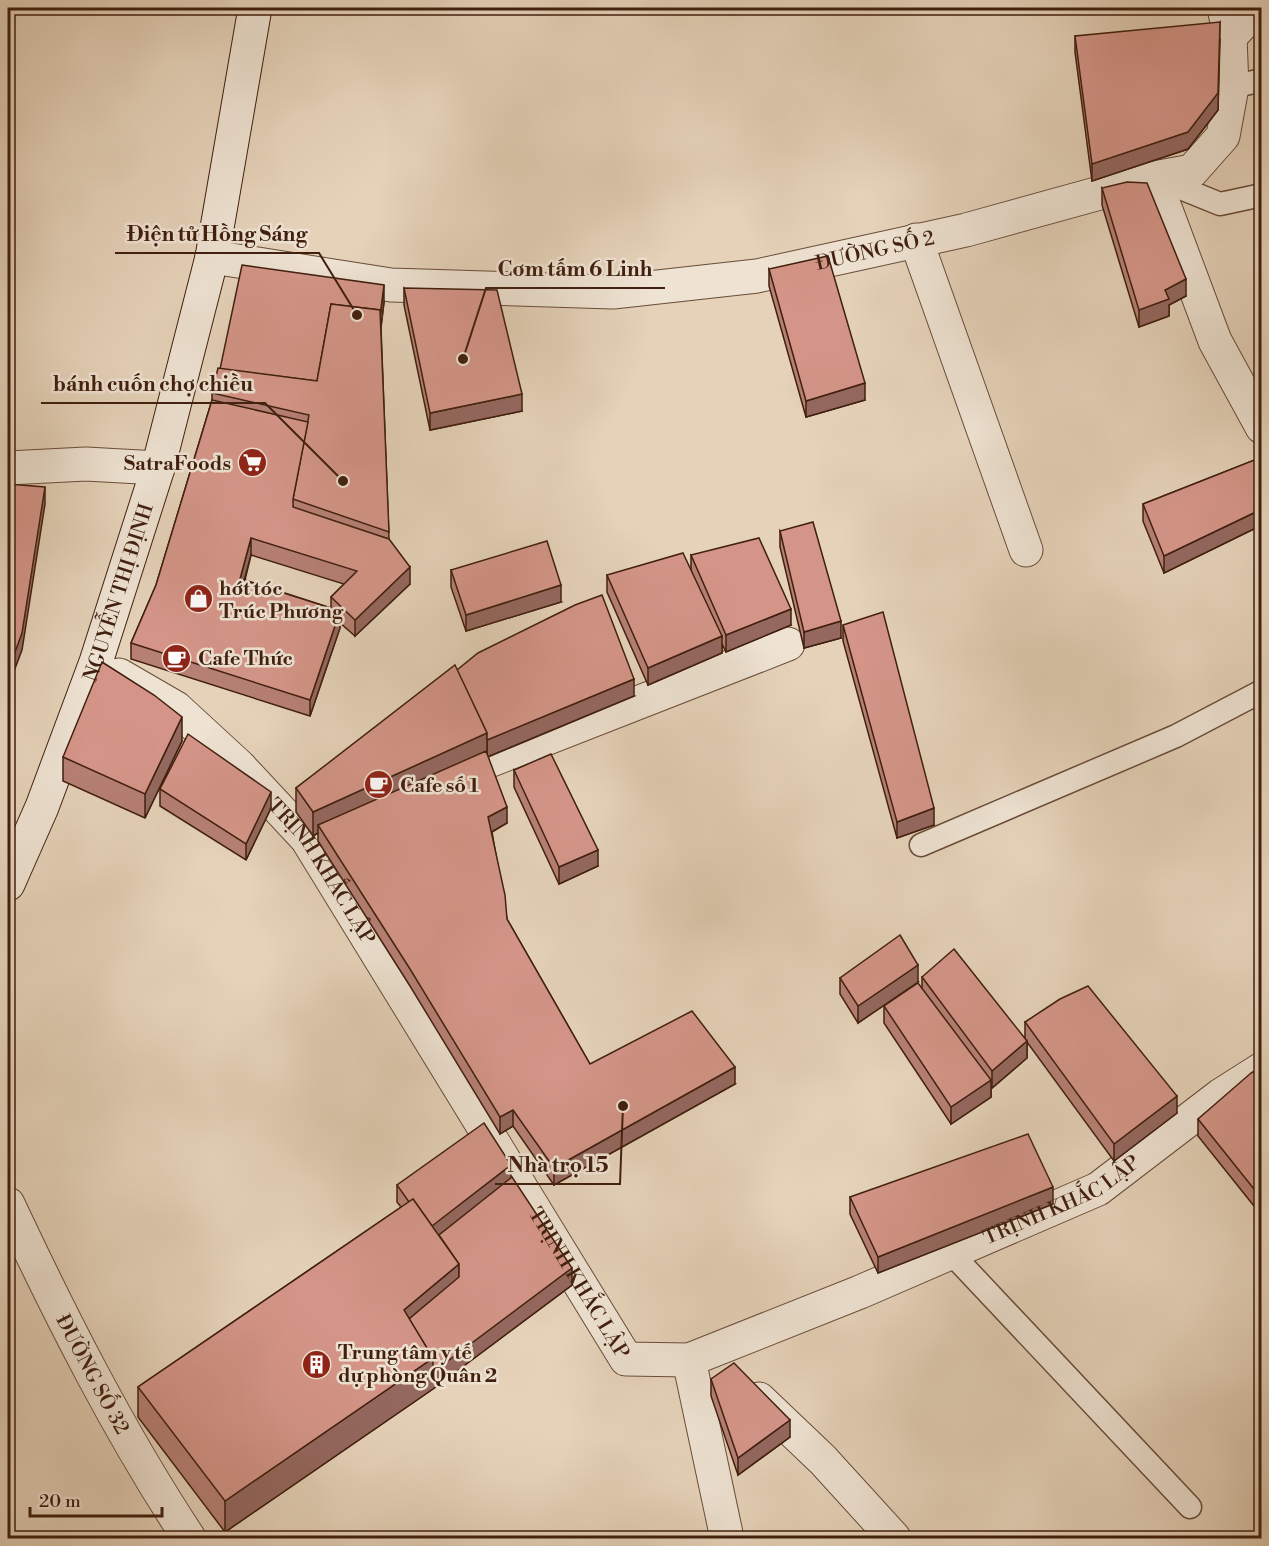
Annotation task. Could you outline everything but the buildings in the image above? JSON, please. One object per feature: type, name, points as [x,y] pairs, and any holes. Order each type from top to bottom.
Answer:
[{"type":"street","name":"NGUYỄN THỊ ĐỊNH","points":[[8,884],[42,807],[96,662],[158,468],[212,257],[255,8]]},
{"type":"street","points":[[1227,22],[1257,8]]},
{"type":"street","name":"ĐƯỜNG SỐ 2","points":[[212,257],[391,285],[613,292],[758,276],[966,230],[1154,178],[1192,171],[1223,136],[1247,83],[1227,22]]},
{"type":"street","points":[[1154,178],[1215,341],[1262,427]]},
{"type":"street","points":[[916,240],[1026,550]]},
{"type":"street","points":[[8,468],[86,464],[158,468]]},
{"type":"street","points":[[417,791],[788,644]]},
{"type":"street","name":"TRỊNH KHẮC LẬP","points":[[96,662],[176,708],[239,766],[320,833],[518,1183],[626,1359],[700,1356],[951,1253],[1098,1189],[1221,1095],[1262,1069]]},
{"type":"street","points":[[491,1204],[518,1183]]},
{"type":"street","name":"ĐƯỜNG SỐ 32","points":[[8,1204],[64,1324],[128,1441],[189,1539]]},
{"type":"street","points":[[700,1356],[727,1539]]},
{"type":"street","points":[[700,1356],[822,1460],[894,1539]]},
{"type":"lane","points":[[1154,178],[1220,204],[1262,195]]},
{"type":"lane","points":[[921,845],[1176,736],[1262,691]]},
{"type":"lane","points":[[951,1253],[1190,1508]]},
{"type":"place","name":"Điện tử Hồng Sáng","points":[[357,315]]},
{"type":"place","name":"Cơm tấm 6 Linh","points":[[463,359]]},
{"type":"place","name":"SatraFoods","points":[[252,463]]},
{"type":"place","name":"bánh cuốn chợ chiều","points":[[343,481]]},
{"type":"place","name":"hớt tóc Trúc Phương","points":[[198,599]]},
{"type":"place","name":"Cafe Thức","points":[[177,658]]},
{"type":"place","name":"Cafe số 1","points":[[379,785]]},
{"type":"place","name":"Nhà trọ 15","points":[[623,1106]]},
{"type":"place","name":"Trung tâm y tế dự phòng Quân 2","points":[[317,1364]]}]
